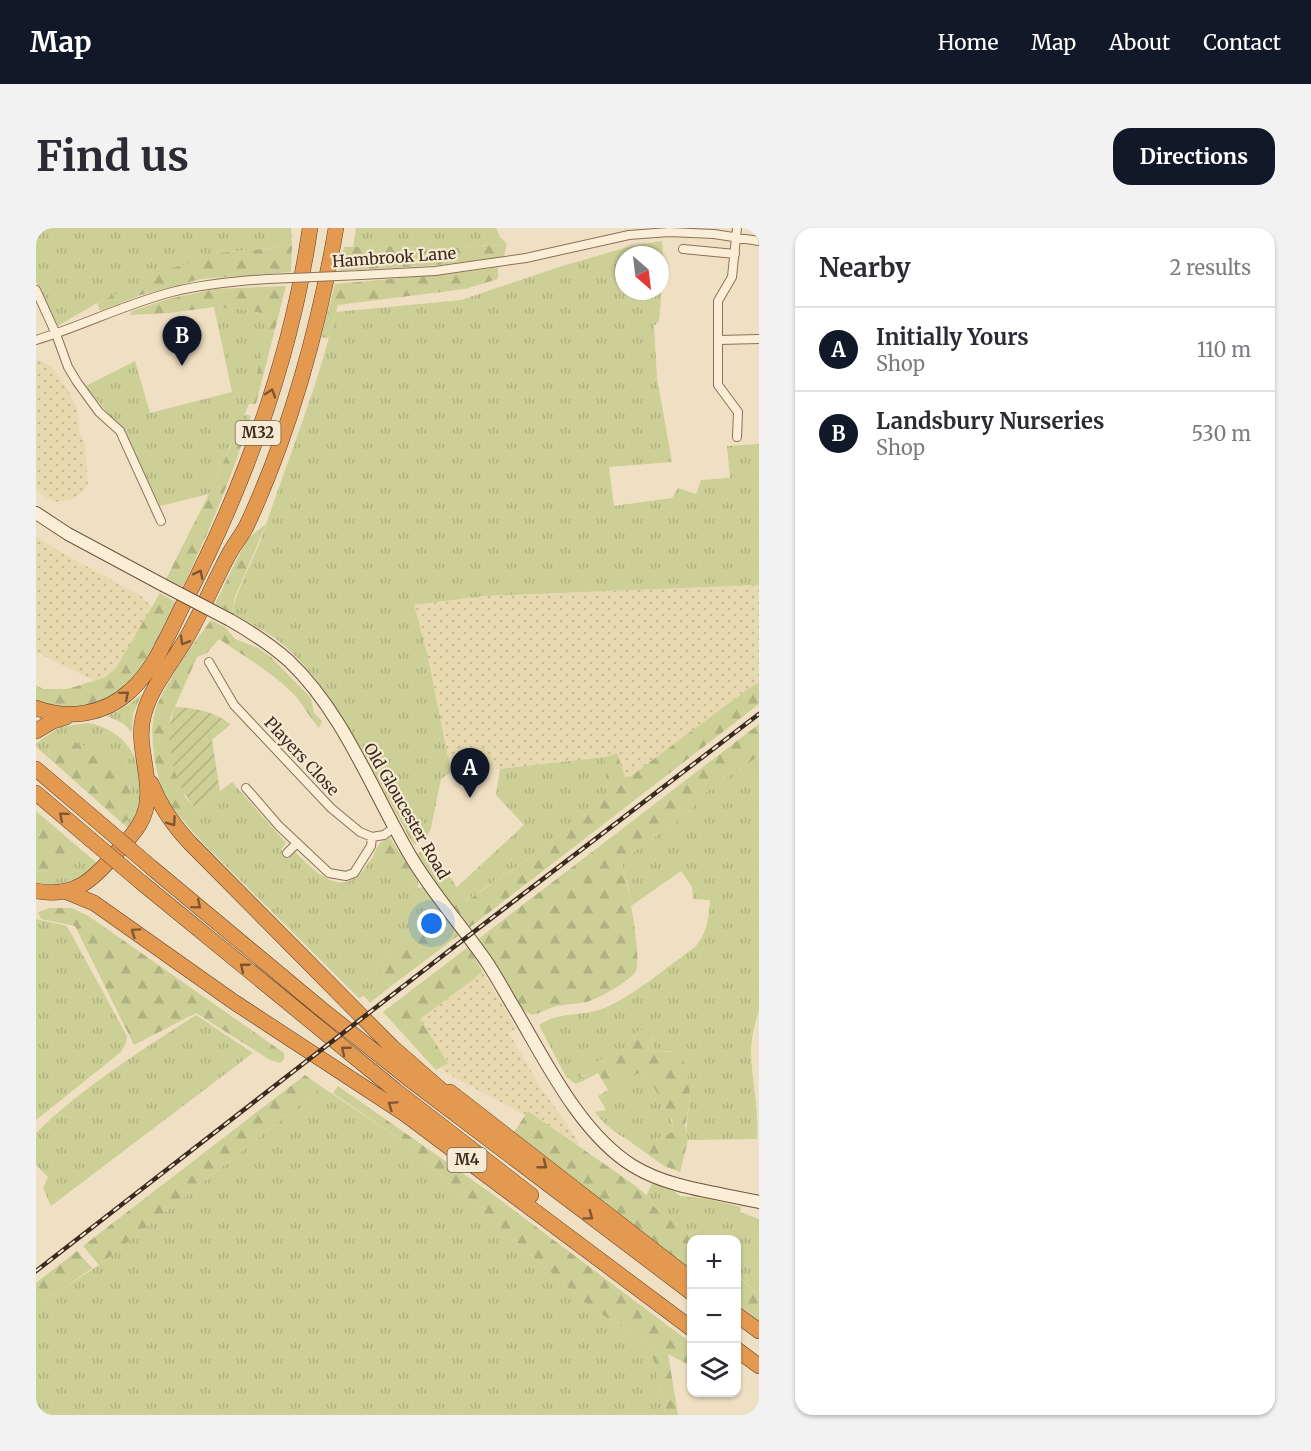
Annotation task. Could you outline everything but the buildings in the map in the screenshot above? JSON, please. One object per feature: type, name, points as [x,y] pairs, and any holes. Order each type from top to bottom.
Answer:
[{"type":"highway","name":"M32","points":[[36,731],[53,721],[102,709],[117,701],[131,690],[156,656],[203,567],[252,451],[295,309],[310,228]]},
{"type":"highway","name":"M32","points":[[230,552],[276,429],[295,369],[314,295],[326,228]]},
{"type":"highway","name":"M32","points":[[36,891],[56,893],[67,891],[93,878],[135,831],[147,806],[147,770],[142,736],[143,716],[249,520],[287,422],[303,370],[324,293],[336,228]]},
{"type":"highway","points":[[36,708],[53,714],[72,715]]},
{"type":"highway","name":"M4","points":[[37,770],[320,1008],[687,1289]]},
{"type":"highway","name":"M4","points":[[147,770],[156,795],[175,827],[392,1047],[480,1124],[526,1168]]},
{"type":"highway","name":"M4","points":[[36,793],[414,1106],[687,1312]]},
{"type":"highway","name":"M4","points":[[67,891],[94,903],[234,1002],[405,1114],[687,1325]]},
{"type":"highway","name":"M4","points":[[309,962],[437,1081],[687,1276]]},
{"type":"highway","points":[[741,1318],[759,1331]]},
{"type":"highway","points":[[741,1330],[759,1343]]},
{"type":"highway","points":[[741,1352],[759,1365]]},
{"type":"highway","points":[[741,1364],[759,1377]]},
{"type":"main road","name":"Old Gloucester Road","points":[[36,513],[68,534],[230,620],[269,645],[290,662],[312,686],[336,721],[428,883],[486,962],[560,1086],[581,1116],[606,1143],[632,1165],[663,1180],[759,1202]]},
{"type":"street","name":"Hambrook Lane","points":[[36,340],[172,292],[225,282],[435,272],[526,258],[629,235],[669,232],[736,232],[759,241]]},
{"type":"street","points":[[736,232],[732,277],[718,301],[718,385],[738,412],[738,437]]},
{"type":"street","points":[[683,249],[735,254]]},
{"type":"street","points":[[36,290],[77,382],[99,412],[120,431],[161,520]]},
{"type":"street","points":[[719,340],[759,339]]},
{"type":"street","name":"Players Close","points":[[209,662],[234,705],[331,808],[360,832],[372,837]]},
{"type":"street","points":[[246,788],[324,870],[345,876],[350,876],[358,868],[371,846],[372,837],[384,835],[395,827]]},
{"type":"street","points":[[287,853],[297,843]]},
{"type":"shaded area","points":[[36,358],[52,367],[77,408],[79,430],[85,445],[88,484],[83,492],[71,499],[55,502],[36,490]]},
{"type":"shaded area","points":[[36,536],[141,596],[152,607],[116,668],[97,682],[36,652]]},
{"type":"shaded area","points":[[759,585],[759,683],[631,776],[625,777],[616,753],[605,757],[451,772],[427,653],[413,605],[483,596]]},
{"type":"shaded area","points":[[483,972],[516,1028],[509,1033],[539,1085],[575,1136],[579,1146],[528,1111],[525,1115],[448,1074],[441,1067],[448,1062],[420,1019]]},
{"type":"green space","points":[[36,228],[291,228],[292,246],[219,253],[97,303],[58,326],[36,282]]},
{"type":"green space","points":[[356,228],[496,228],[500,237],[507,244],[433,249],[395,246],[353,247]]},
{"type":"green space","points":[[662,241],[662,246],[631,246]]},
{"type":"green space","points":[[507,244],[504,257],[438,265],[339,271],[344,247],[395,246],[433,249]]},
{"type":"green space","points":[[292,246],[291,272],[201,279],[141,295],[100,311],[97,303],[167,270],[219,253]]},
{"type":"green space","points":[[615,251],[615,300],[661,300],[659,321],[654,326],[657,378],[672,462],[609,467],[614,506],[672,498],[678,488],[696,494],[701,480],[730,478],[727,446],[759,444],[759,585],[483,596],[414,605],[427,653],[451,772],[441,779],[431,828],[427,836],[391,774],[380,784],[335,706],[308,670],[276,639],[232,613],[301,425],[336,312],[461,300]]},
{"type":"green space","points":[[498,267],[498,279],[465,289],[338,305],[329,338],[321,337],[335,284]]},
{"type":"green space","points":[[286,286],[256,404],[249,404],[272,315],[214,307],[130,315],[132,311],[168,299],[216,289]]},
{"type":"green space","points":[[214,307],[273,315],[249,404],[209,494],[160,506],[126,436],[86,386],[135,361],[150,413],[232,392]]},
{"type":"green space","points":[[245,414],[251,416],[236,460],[183,587],[166,579],[209,494]]},
{"type":"green space","points":[[266,524],[235,597],[232,613],[215,604],[247,539]]},
{"type":"green space","points":[[160,593],[177,603],[140,668],[126,685],[109,698],[89,706],[65,707],[36,700],[36,685],[43,689],[67,689],[104,678],[116,668]]},
{"type":"green space","points":[[211,620],[225,627],[235,639],[258,648],[271,657],[311,698],[314,713],[322,721],[319,728],[289,689],[260,666],[219,639],[207,653],[197,657],[170,718],[185,797],[196,809],[184,822],[169,803],[160,781],[153,746],[154,715],[163,692]]},
{"type":"green space","points":[[759,683],[759,704],[469,928],[416,855],[429,846],[466,901],[538,851],[607,796],[605,757],[617,753],[625,777],[631,776]]},
{"type":"green space","points":[[142,694],[133,714],[132,732],[124,724],[107,716],[128,705]]},
{"type":"green space","points":[[175,707],[204,711],[230,724],[212,740],[220,791],[196,809],[181,787],[172,761],[170,733]]},
{"type":"green space","points":[[88,723],[106,728],[120,738],[130,750],[137,764],[140,796],[136,812],[128,828],[122,823],[128,820],[130,786],[116,755],[101,756],[49,748],[50,759],[36,747],[36,743],[60,727]]},
{"type":"green space","points":[[759,724],[759,756],[707,791],[684,816],[621,861],[630,900],[637,949],[636,971],[633,975],[613,989],[586,1002],[555,1007],[532,1015],[520,1008],[477,940]]},
{"type":"green space","points":[[68,740],[88,747],[92,755],[116,755],[122,762],[130,786],[128,820],[122,823],[50,759],[49,748],[55,742]]},
{"type":"green space","points":[[759,756],[759,1011],[753,1032],[751,1053],[757,1139],[688,1140],[686,1127],[690,1100],[688,1075],[683,1057],[671,1051],[658,1051],[653,1048],[652,1035],[635,1033],[627,1046],[582,1075],[585,1080],[576,1084],[566,1077],[539,1025],[554,1018],[602,1009],[614,1003],[638,989],[695,947],[707,925],[710,900],[693,899],[692,887],[681,871],[631,906],[621,861],[684,816],[707,791]]},
{"type":"green space","points":[[605,757],[607,796],[538,851],[465,901],[457,887],[524,825],[496,795],[500,769]]},
{"type":"green space","points":[[391,774],[427,836],[418,844],[413,844],[380,784]]},
{"type":"green space","points":[[232,782],[286,843],[281,850],[289,858],[295,852],[322,876],[338,882],[347,882],[358,876],[373,857],[399,876],[418,881],[418,888],[423,887],[436,905],[420,926],[386,949],[381,971],[390,987],[370,1003],[364,996],[359,998],[184,822],[196,809]]},
{"type":"green space","points":[[36,811],[77,846],[77,856],[72,868],[52,873],[36,870]]},
{"type":"green space","points":[[390,838],[418,881],[399,877],[373,857],[379,845]]},
{"type":"green space","points":[[77,846],[98,864],[69,881],[53,884],[36,883],[36,870],[52,873],[77,856]]},
{"type":"green space","points":[[436,905],[459,935],[390,987],[381,971],[386,949],[420,926]]},
{"type":"green space","points":[[49,908],[72,908],[90,917],[284,1053],[284,1059],[280,1063],[270,1060],[196,1013],[134,1045],[75,926],[41,919],[38,912]]},
{"type":"green space","points":[[36,919],[67,926],[127,1036],[121,1052],[36,1120]]},
{"type":"green space","points":[[468,947],[483,972],[420,1019],[448,1063],[436,1070],[383,1012]]},
{"type":"green space","points":[[196,1015],[253,1053],[51,1206],[43,1188],[48,1177],[36,1165],[36,1133],[93,1085]]},
{"type":"green space","points":[[639,1030],[647,1030],[652,1035],[653,1048],[658,1051],[676,1052],[683,1057],[690,1084],[685,1125],[688,1140],[680,1172],[664,1166],[625,1138],[639,1141],[650,1140],[674,1131],[672,1120],[647,1074],[642,1071],[608,1090],[598,1073],[585,1080],[582,1072],[586,1067],[627,1046]]},
{"type":"green space","points":[[642,1070],[653,1082],[662,1098],[674,1131],[647,1142],[632,1141],[618,1134],[595,1112],[606,1110],[598,1096]]},
{"type":"green space","points":[[305,1075],[322,1087],[99,1265],[83,1246]]},
{"type":"green space","points":[[338,1086],[491,1193],[687,1340],[687,1364],[668,1354],[678,1415],[666,1415],[650,1344],[590,1307],[401,1140],[333,1093]]},
{"type":"green space","points":[[322,1087],[401,1140],[590,1307],[650,1344],[666,1415],[36,1415],[36,1302],[64,1288],[99,1265]]},
{"type":"green space","points":[[528,1111],[633,1184],[645,1194],[652,1205],[691,1235],[687,1235],[687,1266],[514,1132]]},
{"type":"green space","points":[[653,1182],[671,1189],[680,1196],[708,1199],[741,1207],[740,1212],[759,1219],[759,1295],[741,1279],[741,1235],[691,1235],[652,1205],[646,1196]]},
{"type":"green space","points":[[77,1251],[92,1268],[64,1288],[36,1302],[36,1283]]},
{"type":"green space","points":[[741,1279],[759,1295],[759,1321],[741,1306]]},
{"type":"railway","points":[[36,1271],[759,714]]},
{"type":"place","name":"Landsbury Nurseries","points":[[182,366]]},
{"type":"place","name":"Initially Yours","points":[[470,798]]}]
